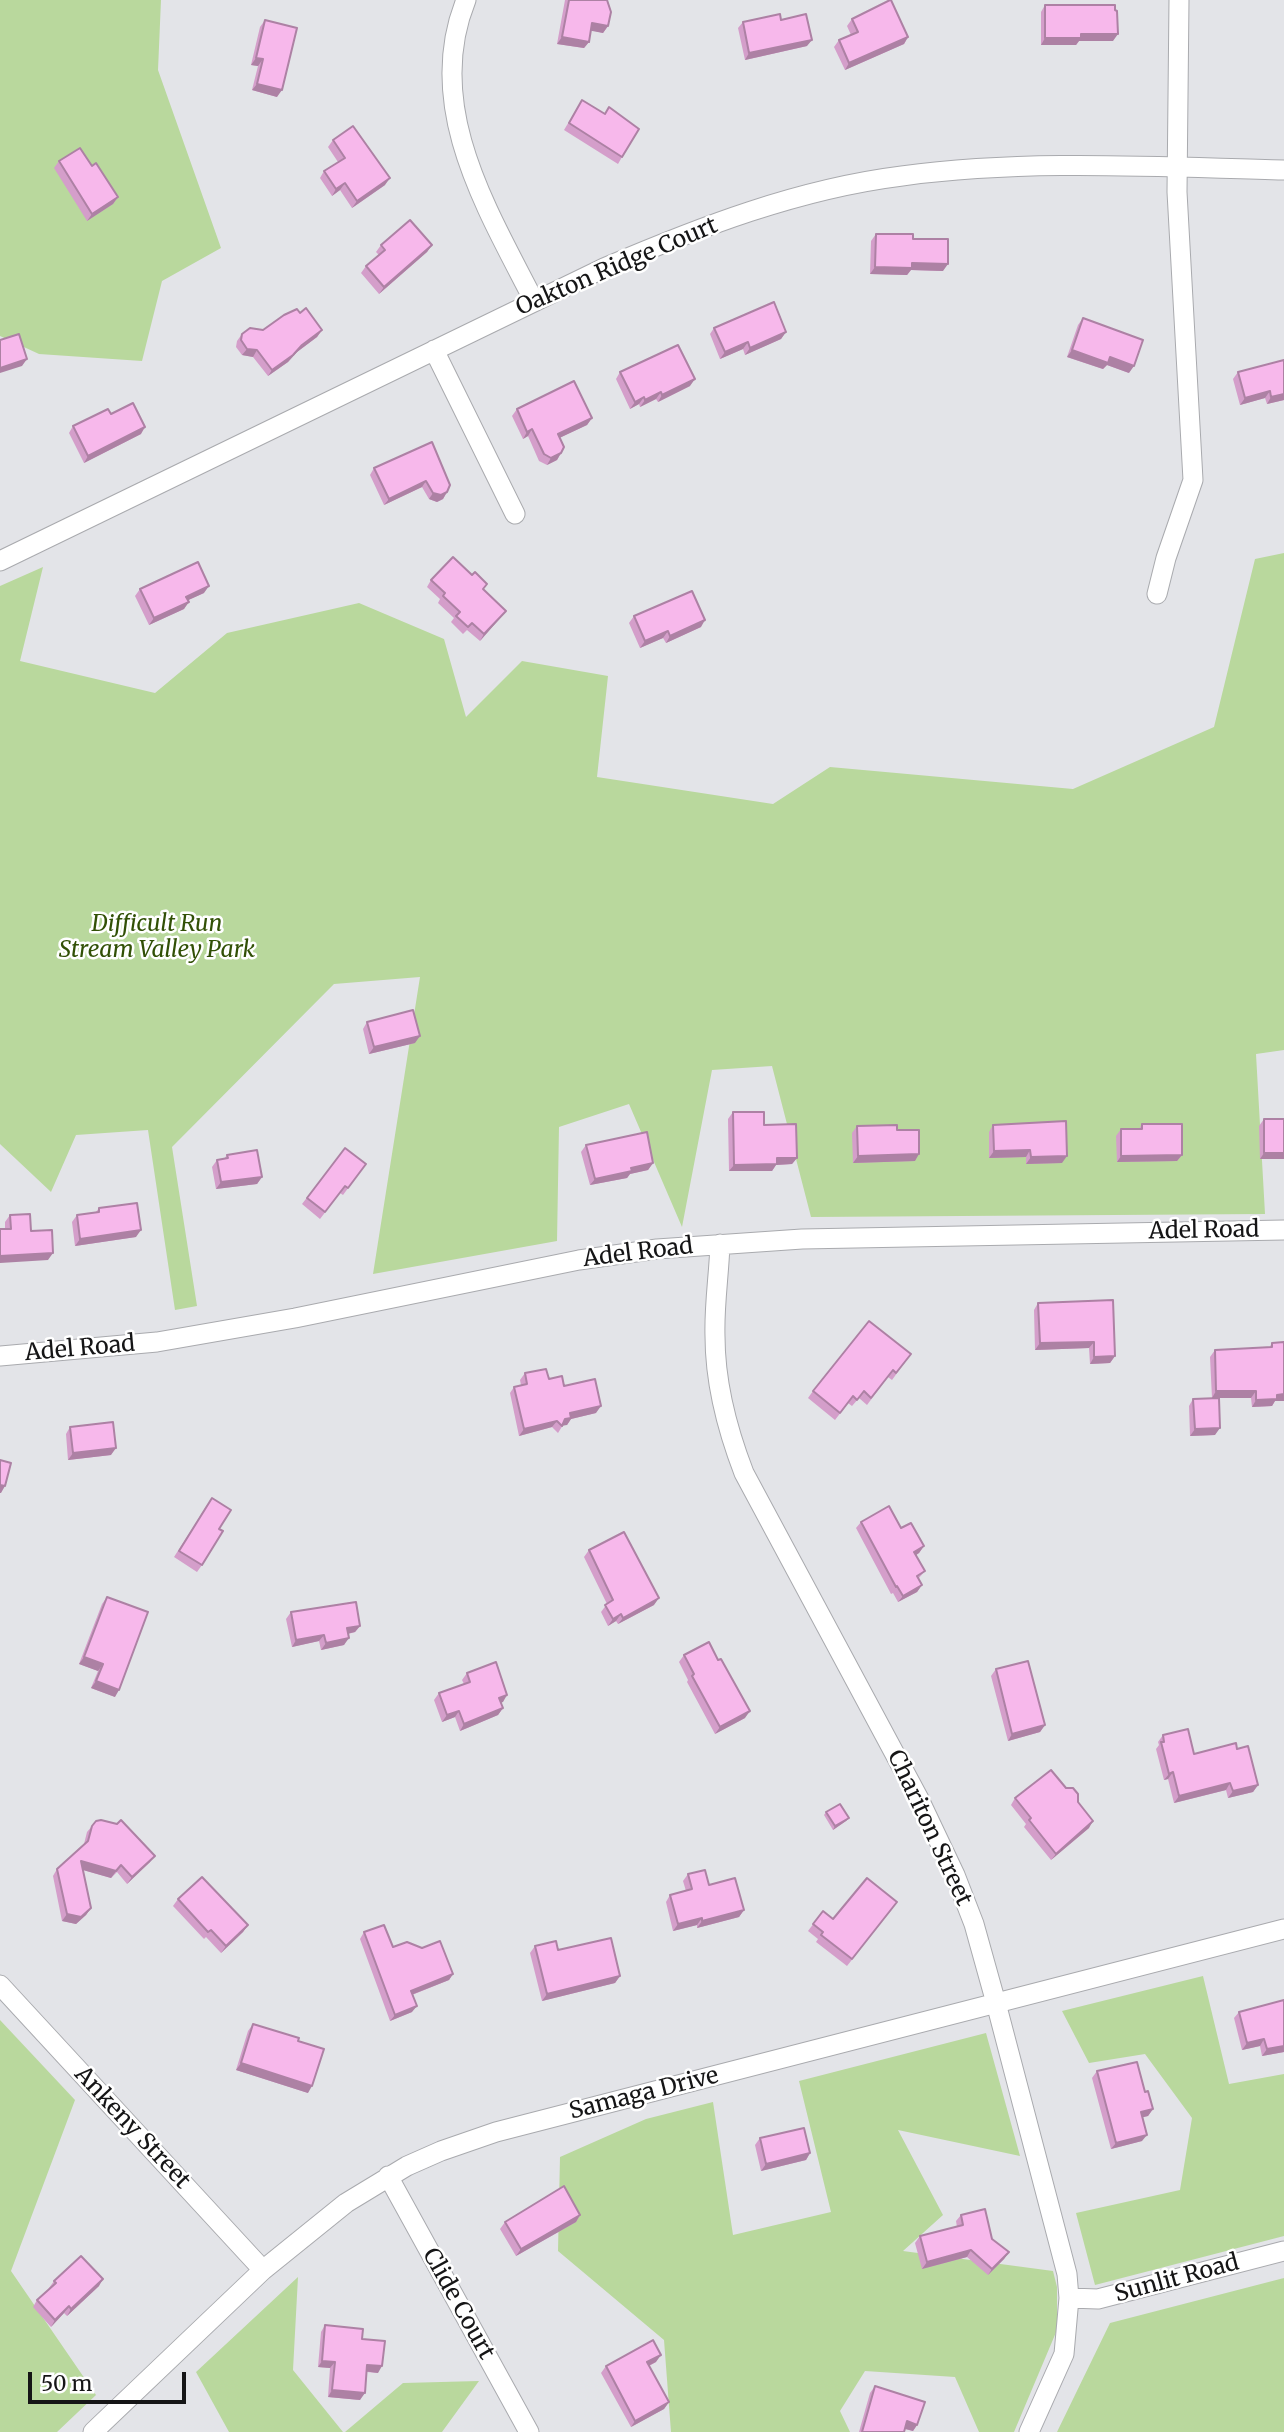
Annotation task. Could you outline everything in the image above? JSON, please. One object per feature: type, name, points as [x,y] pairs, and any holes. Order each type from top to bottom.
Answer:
[{"type":"street","points":[[466,0],[456,37],[452,76],[454,111],[474,180],[534,301]]},
{"type":"street","points":[[1157,593],[1193,480],[1178,167],[1180,0]]},
{"type":"street","name":"Oakton Ridge Court","points":[[0,561],[534,301],[680,236],[759,208],[839,187],[962,169],[1024,166],[1284,170]]},
{"type":"street","points":[[434,350],[515,514]]},
{"type":"street","name":"Adel Road","points":[[0,1356],[157,1342],[295,1318],[579,1260],[657,1249],[815,1239],[1284,1230]]},
{"type":"street","name":"Chariton Street","points":[[720,1244],[715,1338],[720,1398],[729,1436],[744,1474],[919,1799],[955,1875],[974,1924],[1067,2274],[1069,2298],[1064,2354],[1029,2432]]},
{"type":"street","name":"Samaga Drive","points":[[93,2432],[263,2270],[346,2203],[388,2176],[441,2151],[496,2132],[1284,1929]]},
{"type":"street","name":"Ankeny Street","points":[[0,1985],[263,2270]]},
{"type":"street","name":"Clide Court","points":[[388,2176],[529,2432]]},
{"type":"street","name":"Sunlit Road","points":[[1069,2298],[1098,2299],[1284,2251]]},
{"type":"green space","points":[[0,0],[161,0],[158,70],[221,248],[162,281],[142,361],[39,354],[0,336]]},
{"type":"green space","name":"Difficult Run Stream Valley Park","points":[[1284,553],[1284,1050],[1256,1054],[1265,1214],[811,1217],[772,1066],[712,1070],[682,1227],[629,1104],[559,1127],[557,1241],[373,1274],[420,977],[334,984],[172,1147],[197,1306],[175,1310],[148,1130],[76,1135],[51,1192],[0,1144],[0,586],[43,567],[20,661],[155,693],[227,633],[359,603],[444,639],[466,717],[522,661],[608,676],[597,777],[773,804],[830,767],[1073,789],[1214,727],[1255,559]]},
{"type":"green space","points":[[1203,1976],[1229,2084],[1284,2074],[1284,2236],[1095,2285],[1076,2213],[1180,2190],[1192,2118],[1145,2054],[1089,2063],[1062,2011]]},
{"type":"green space","points":[[0,2020],[75,2100],[11,2271],[96,2395],[57,2432],[0,2432]]},
{"type":"green space","points":[[986,2033],[1020,2156],[898,2130],[943,2215],[903,2251],[1053,2271],[1057,2287],[1057,2330],[1014,2432],[979,2432],[955,2377],[865,2371],[840,2411],[850,2432],[671,2432],[664,2340],[558,2251],[560,2157],[646,2119],[713,2102],[733,2235],[831,2212],[799,2081]]},
{"type":"green space","points":[[298,2277],[293,2370],[343,2432],[229,2432],[196,2372]]},
{"type":"green space","points":[[1284,2278],[1284,2432],[1057,2432],[1110,2323]]},
{"type":"green space","points":[[479,2381],[442,2432],[345,2432],[403,2383]]},
{"type":"building","points":[[569,0],[607,0],[611,12],[608,26],[592,23],[589,42],[562,37]]},
{"type":"building","points":[[891,0],[908,37],[849,63],[839,40],[858,32],[852,19]]},
{"type":"building","points":[[1045,5],[1115,5],[1118,34],[1045,38]]},
{"type":"building","points":[[780,14],[781,20],[806,14],[812,40],[749,53],[743,22]]},
{"type":"building","points":[[265,20],[297,28],[282,90],[257,84],[263,59],[256,58]]},
{"type":"building","points":[[582,100],[605,114],[609,107],[639,129],[622,157],[569,123]]},
{"type":"building","points":[[353,126],[390,178],[357,201],[345,183],[336,189],[324,171],[345,158],[333,140]]},
{"type":"building","points":[[80,148],[92,166],[96,163],[118,197],[92,214],[59,161]]},
{"type":"building","points":[[410,220],[432,245],[384,287],[366,266],[385,250],[381,245]]},
{"type":"building","points":[[876,234],[913,234],[913,239],[948,239],[948,264],[912,263],[912,268],[875,267]]},
{"type":"building","points":[[774,302],[786,332],[750,348],[748,342],[725,352],[714,328]]},
{"type":"building","points":[[306,308],[322,330],[272,370],[257,350],[247,349],[241,340],[242,334],[250,328],[263,330],[284,315],[297,309],[300,313]]},
{"type":"building","points":[[1083,318],[1143,340],[1134,366],[1110,357],[1108,363],[1072,350]]},
{"type":"building","points":[[19,334],[27,359],[0,368],[0,340]]},
{"type":"building","points":[[678,345],[695,379],[662,395],[661,392],[635,402],[620,372]]},
{"type":"building","points":[[1284,360],[1284,394],[1271,397],[1270,391],[1245,398],[1238,372]]},
{"type":"building","points":[[574,381],[592,418],[558,434],[564,447],[561,453],[551,458],[544,454],[532,429],[527,432],[517,409]]},
{"type":"building","points":[[133,403],[145,427],[88,456],[73,426],[108,409],[111,414]]},
{"type":"building","points":[[432,442],[450,485],[447,492],[441,495],[433,493],[426,481],[389,499],[374,468]]},
{"type":"building","points":[[453,557],[472,575],[475,572],[487,584],[483,589],[506,611],[484,634],[472,623],[468,627],[456,616],[460,612],[431,580]]},
{"type":"building","points":[[198,562],[209,586],[186,597],[189,602],[154,618],[140,589]]},
{"type":"building","points":[[692,591],[705,620],[670,636],[668,631],[645,641],[634,616]]},
{"type":"building","points":[[413,1010],[420,1036],[374,1047],[367,1022]]},
{"type":"building","points":[[733,1112],[764,1112],[764,1125],[796,1124],[797,1158],[777,1158],[777,1164],[734,1165]]},
{"type":"building","points":[[1264,1119],[1284,1119],[1284,1153],[1264,1153]]},
{"type":"building","points":[[1066,1121],[1067,1156],[1031,1157],[1030,1150],[994,1151],[993,1125]]},
{"type":"building","points":[[1142,1124],[1182,1124],[1182,1155],[1121,1156],[1121,1129],[1142,1129]]},
{"type":"building","points":[[897,1125],[897,1130],[919,1130],[919,1154],[858,1156],[857,1126]]},
{"type":"building","points":[[647,1132],[653,1163],[631,1168],[632,1171],[595,1179],[586,1145]]},
{"type":"building","points":[[345,1148],[366,1164],[325,1212],[307,1198]]},
{"type":"building","points":[[257,1150],[262,1177],[221,1182],[217,1160],[228,1158],[227,1155]]},
{"type":"building","points":[[137,1203],[141,1230],[80,1239],[77,1215],[99,1212],[99,1208]]},
{"type":"building","points":[[30,1214],[31,1231],[52,1230],[53,1253],[0,1256],[0,1229],[11,1229],[10,1215]]},
{"type":"building","points":[[1113,1300],[1115,1356],[1094,1357],[1094,1342],[1040,1343],[1038,1303]]},
{"type":"building","points":[[869,1321],[911,1354],[896,1373],[893,1370],[871,1398],[864,1391],[857,1400],[853,1396],[840,1413],[813,1391]]},
{"type":"building","points":[[1284,1342],[1284,1394],[1277,1395],[1277,1399],[1256,1400],[1256,1391],[1216,1391],[1215,1350],[1272,1347],[1272,1343]]},
{"type":"building","points":[[546,1369],[549,1379],[562,1376],[564,1386],[595,1379],[601,1406],[570,1413],[571,1418],[565,1419],[562,1426],[557,1421],[524,1429],[514,1387],[527,1384],[525,1373]]},
{"type":"building","points":[[1219,1398],[1220,1428],[1195,1429],[1193,1399]]},
{"type":"building","points":[[113,1422],[116,1448],[73,1453],[70,1427]]},
{"type":"building","points":[[0,1460],[11,1463],[5,1486],[0,1485]]},
{"type":"building","points":[[212,1498],[231,1510],[219,1529],[223,1531],[202,1565],[179,1551]]},
{"type":"building","points":[[889,1506],[901,1528],[911,1523],[924,1546],[914,1552],[925,1571],[917,1576],[922,1585],[903,1596],[861,1522]]},
{"type":"building","points":[[624,1532],[659,1598],[623,1618],[621,1614],[613,1619],[605,1605],[613,1600],[589,1550]]},
{"type":"building","points":[[107,1597],[148,1612],[119,1690],[96,1681],[103,1664],[84,1657]]},
{"type":"building","points":[[356,1602],[360,1626],[347,1628],[349,1638],[326,1643],[324,1635],[296,1640],[291,1612]]},
{"type":"building","points":[[709,1642],[750,1711],[720,1727],[692,1676],[694,1674],[684,1655]]},
{"type":"building","points":[[1028,1661],[1045,1725],[1012,1734],[996,1669]]},
{"type":"building","points":[[496,1662],[507,1695],[499,1698],[503,1708],[464,1724],[459,1711],[447,1715],[439,1693],[470,1682],[467,1673]]},
{"type":"building","points":[[1188,1729],[1194,1754],[1236,1743],[1237,1749],[1248,1746],[1258,1785],[1233,1791],[1230,1783],[1179,1796],[1173,1772],[1169,1774],[1161,1742],[1164,1742],[1163,1735]]},
{"type":"building","points":[[1051,1770],[1066,1788],[1073,1788],[1078,1794],[1078,1802],[1093,1821],[1056,1854],[1015,1798]]},
{"type":"building","points":[[840,1804],[849,1818],[835,1826],[826,1812]]},
{"type":"building","points":[[101,1820],[117,1824],[121,1820],[155,1856],[132,1877],[121,1865],[116,1871],[81,1861],[91,1908],[81,1917],[67,1914],[57,1869],[88,1841],[92,1826]]},
{"type":"building","points":[[705,1870],[709,1885],[735,1878],[744,1910],[678,1924],[670,1895],[692,1889],[688,1874]]},
{"type":"building","points":[[202,1877],[248,1925],[226,1946],[211,1930],[208,1932],[178,1899]]},
{"type":"building","points":[[867,1878],[897,1902],[852,1959],[821,1935],[823,1932],[813,1924],[823,1911],[833,1919]]},
{"type":"building","points":[[384,1925],[393,1947],[407,1942],[422,1948],[440,1941],[453,1974],[411,1991],[417,2006],[395,2015],[364,1932]]},
{"type":"building","points":[[611,1938],[620,1976],[547,1994],[535,1946],[556,1941],[558,1950]]},
{"type":"building","points":[[1284,2000],[1284,2046],[1267,2049],[1264,2039],[1247,2043],[1239,2012]]},
{"type":"building","points":[[253,2024],[324,2049],[312,2086],[241,2063]]},
{"type":"building","points":[[1137,2062],[1153,2109],[1141,2112],[1147,2135],[1116,2143],[1097,2071]]},
{"type":"building","points":[[804,2128],[810,2153],[766,2164],[760,2138]]},
{"type":"building","points":[[564,2186],[580,2215],[521,2249],[505,2222]]},
{"type":"building","points":[[985,2209],[992,2239],[1009,2252],[992,2269],[971,2250],[927,2262],[920,2236],[963,2225],[961,2215]]},
{"type":"building","points":[[81,2256],[103,2279],[55,2320],[37,2300]]},
{"type":"building","points":[[325,2325],[363,2329],[362,2339],[385,2341],[382,2366],[367,2365],[365,2393],[332,2390],[335,2362],[322,2361]]},
{"type":"building","points":[[653,2340],[661,2355],[647,2362],[669,2402],[635,2421],[606,2366]]},
{"type":"building","points":[[875,2386],[925,2402],[917,2425],[907,2421],[904,2432],[862,2432]]}]
